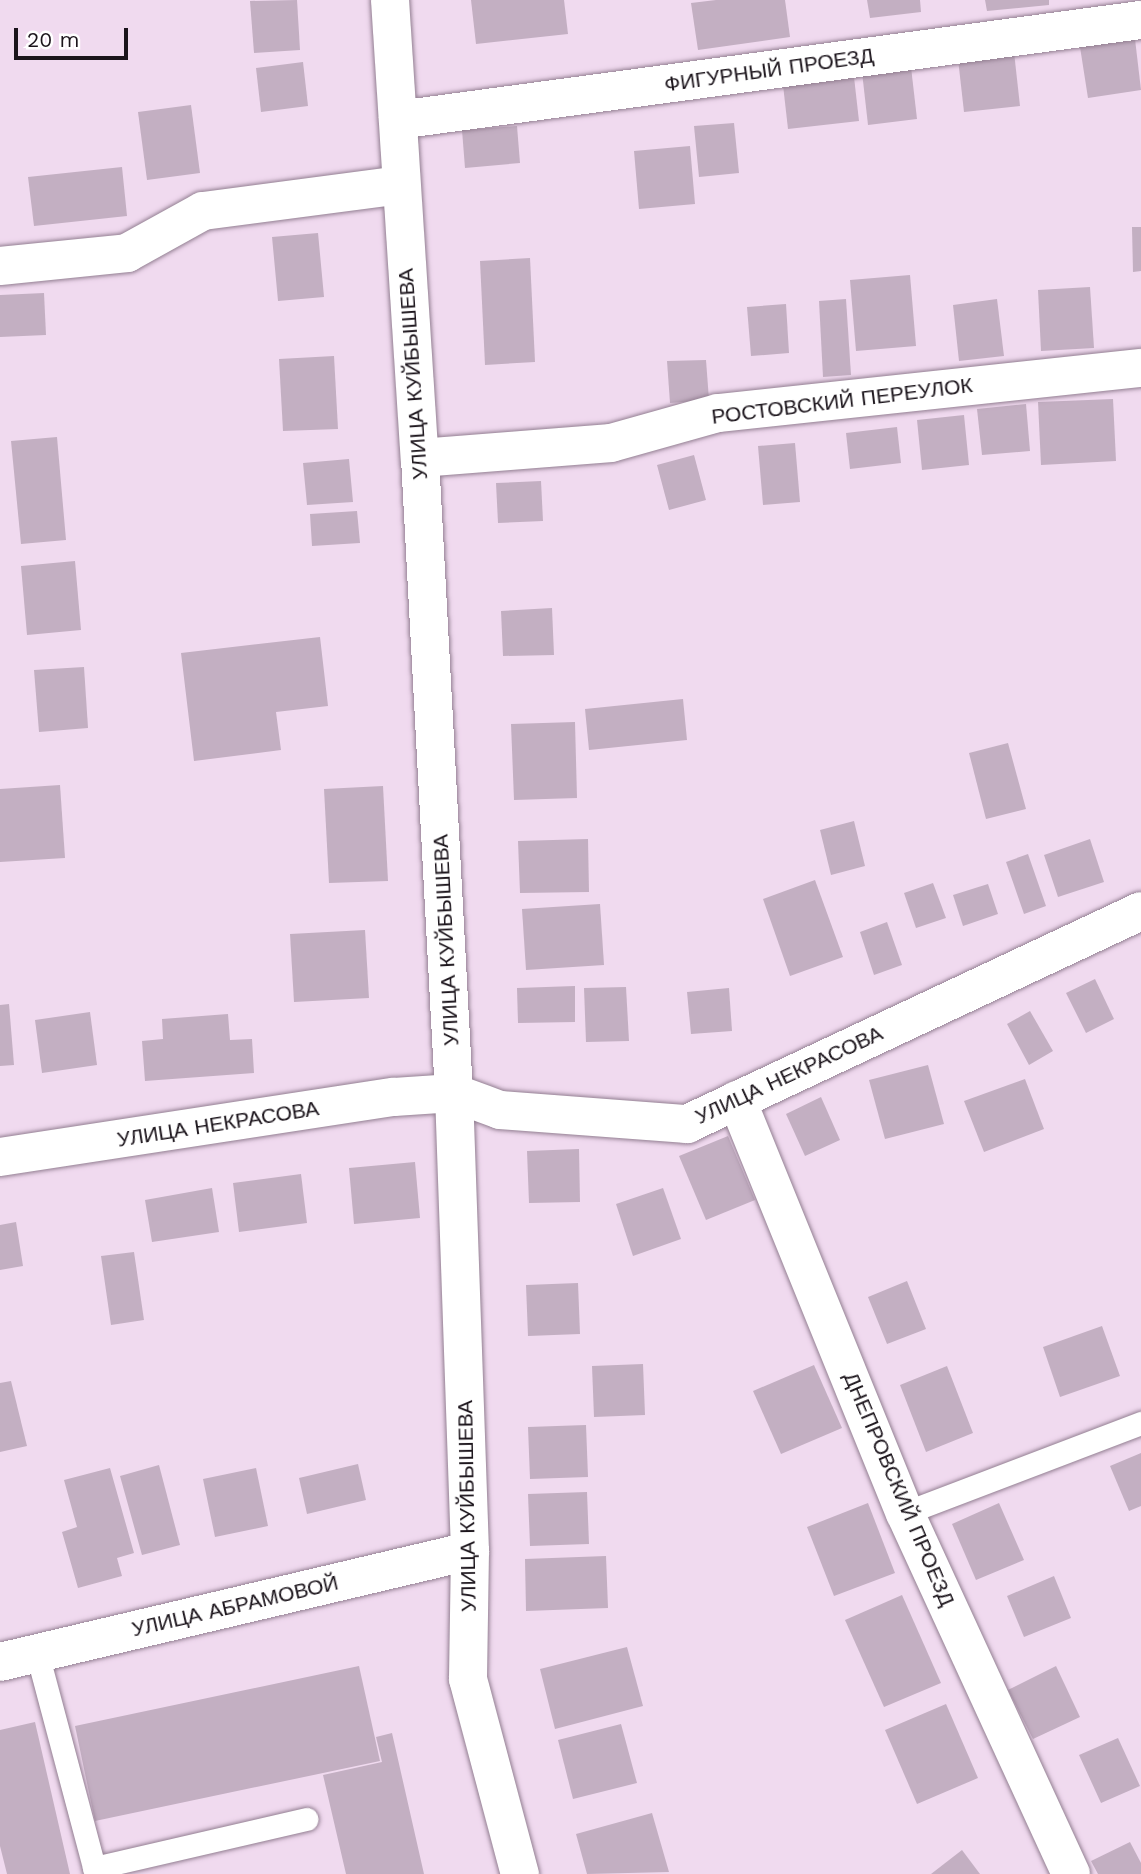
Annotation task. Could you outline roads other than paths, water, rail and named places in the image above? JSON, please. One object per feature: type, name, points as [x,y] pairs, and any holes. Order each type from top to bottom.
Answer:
[{"type":"street","name":"УЛИЦА КУЙБЫШЕВА","points":[[390,0],[400,186],[420,458],[454,1093],[470,1550],[468,1679],[520,1874]]},
{"type":"street","name":"ФИГУРНЫЙ ПРОЕЗД","points":[[398,120],[1141,20]]},
{"type":"street","points":[[0,266],[127,253],[203,211],[400,186]]},
{"type":"street","name":"РОСТОВСКИЙ ПЕРЕУЛОК","points":[[420,458],[611,443],[718,413],[1141,368]]},
{"type":"street","name":"УЛИЦА НЕКРАСОВА","points":[[0,1157],[394,1097],[454,1093],[500,1110],[687,1124],[1141,911]]},
{"type":"street","name":"ДНЕПРОВСКИЙ ПРОЕЗД","points":[[737,1100],[905,1513],[1072,1874]]},
{"type":"street","name":"УЛИЦА АБРАМОВОЙ","points":[[0,1662],[470,1550]]},
{"type":"lane","points":[[905,1513],[1141,1423]]},
{"type":"lane","points":[[37,1653],[95,1871],[306,1819]]}]
